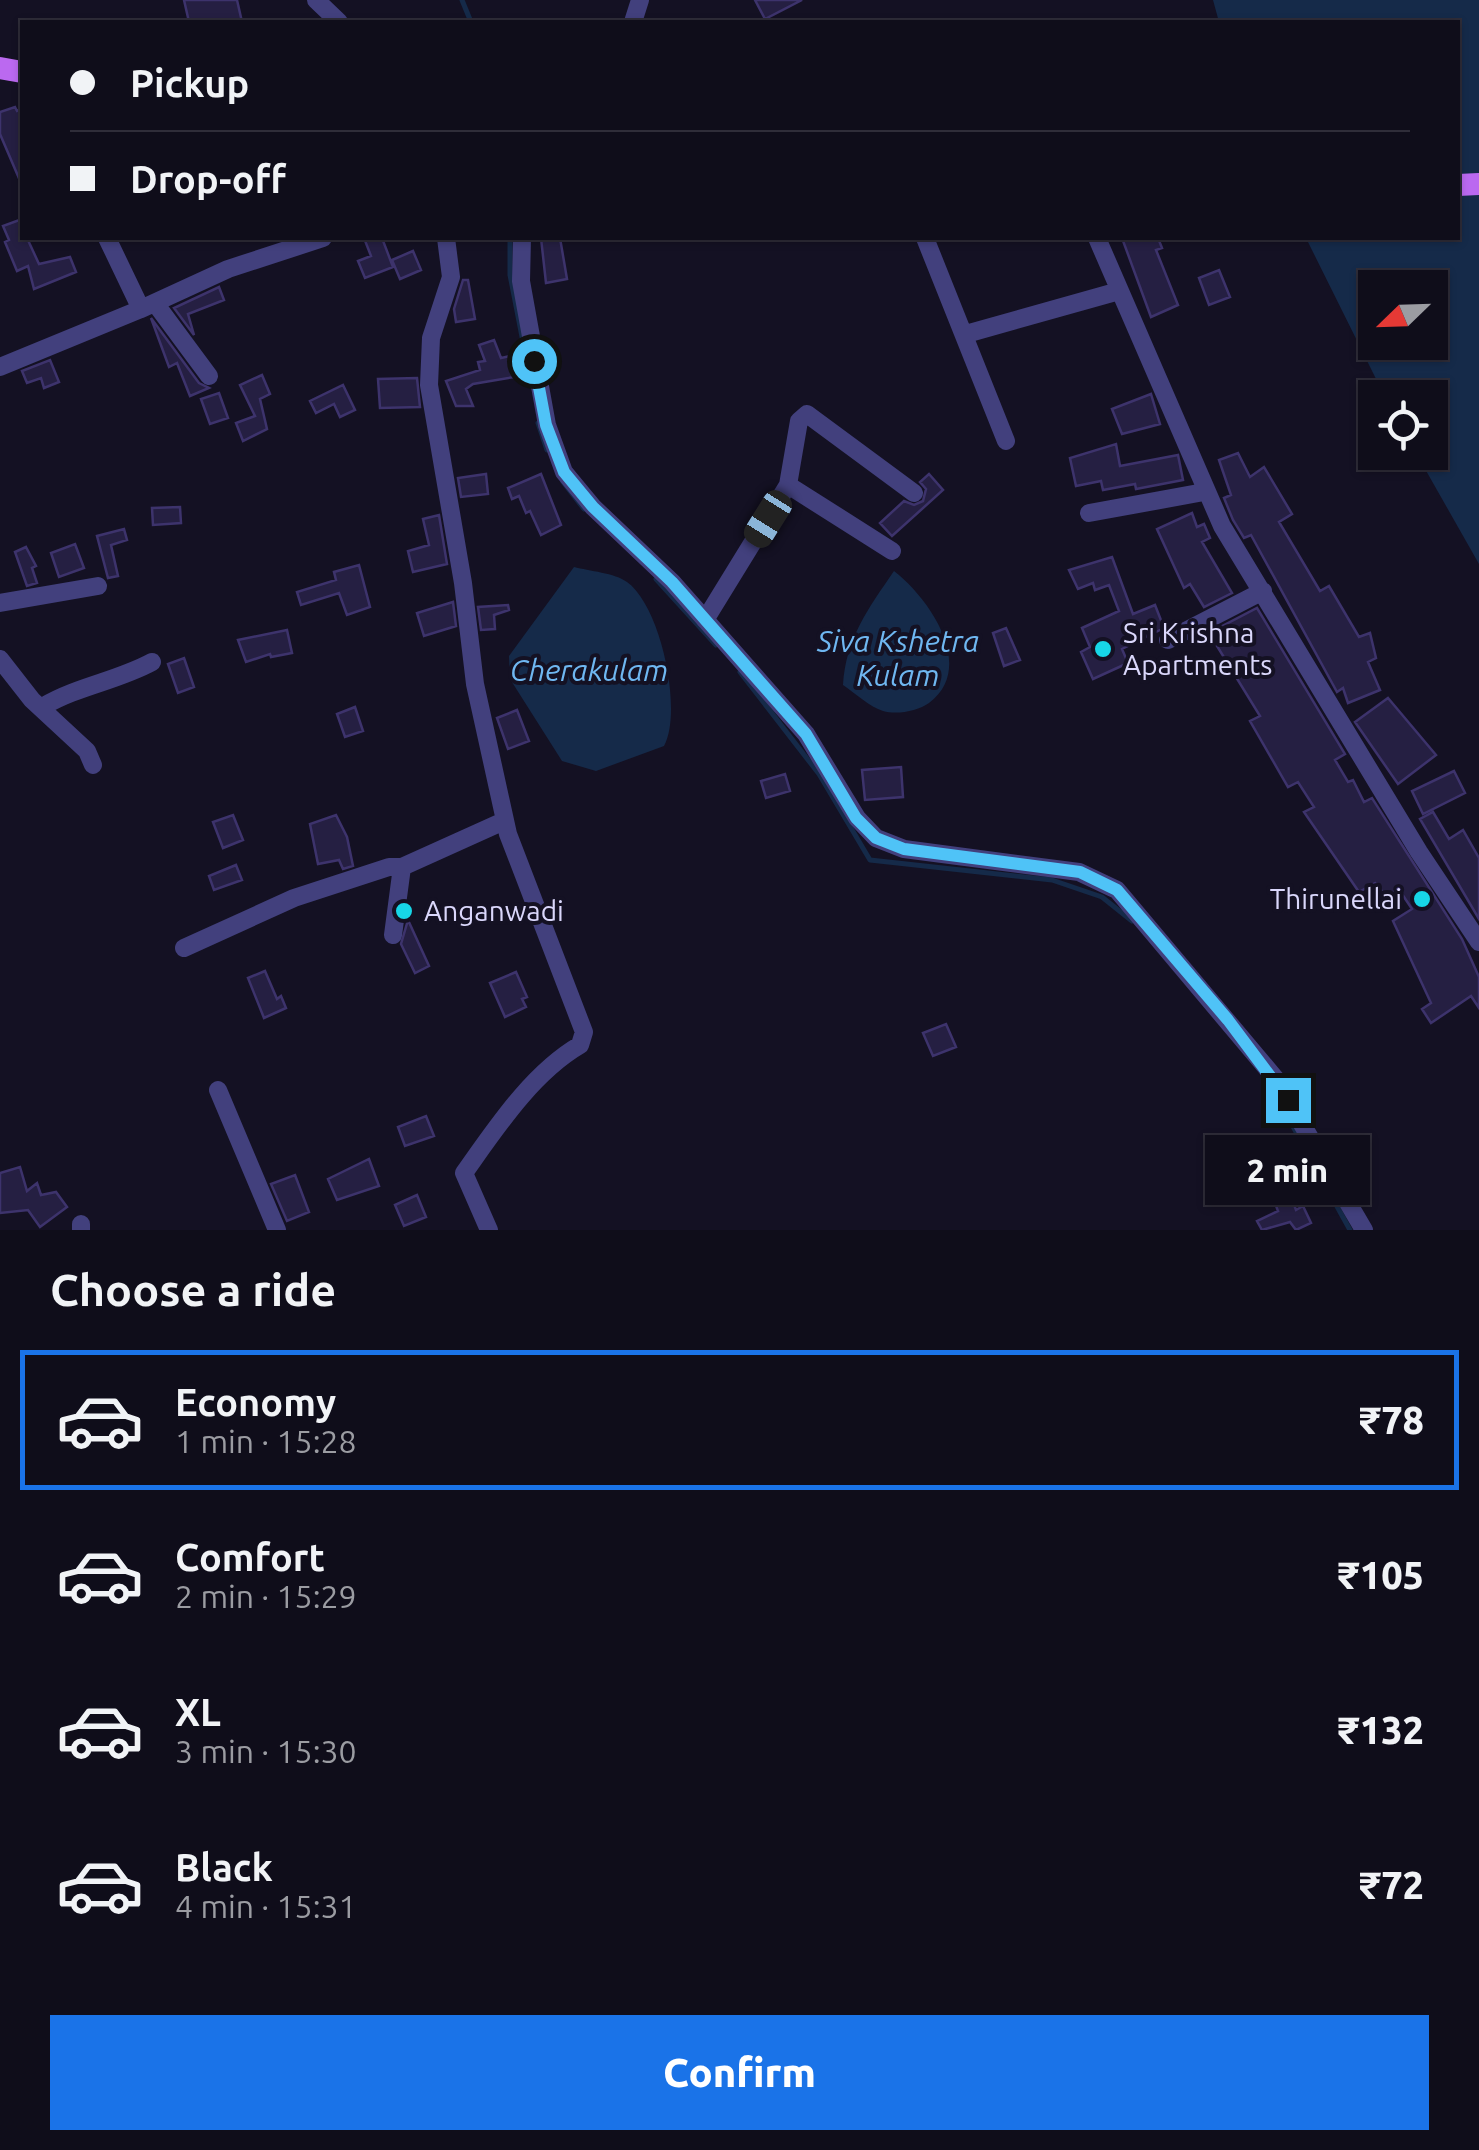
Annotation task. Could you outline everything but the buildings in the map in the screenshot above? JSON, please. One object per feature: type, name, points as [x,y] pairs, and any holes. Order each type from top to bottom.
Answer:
[{"type":"street","points":[[316,0],[337,20]]},
{"type":"street","points":[[108,240],[148,306],[209,376]]},
{"type":"street","points":[[2,361],[148,306],[228,270],[317,240]]},
{"type":"street","points":[[446,240],[452,277],[431,338],[429,384],[464,583],[475,684],[504,821],[584,1032],[580,1045],[558,1058],[541,1076],[464,1173],[490,1230]]},
{"type":"street","points":[[522,240],[521,281],[532,353],[546,425],[564,472],[705,620],[806,734],[856,818],[876,838],[904,849],[1080,872],[1117,890],[1275,1078],[1364,1230]]},
{"type":"street","points":[[926,240],[1006,441]]},
{"type":"street","points":[[1098,240],[1204,492],[1419,852],[1479,942]]},
{"type":"street","points":[[966,334],[1119,291]]},
{"type":"street","points":[[705,620],[788,485],[799,421],[807,414],[914,494]]},
{"type":"street","points":[[788,485],[892,551]]},
{"type":"street","points":[[1089,512],[1204,492]]},
{"type":"street","points":[[0,603],[98,586]]},
{"type":"street","points":[[1168,640],[1264,592]]},
{"type":"street","points":[[0,659],[32,700],[44,706],[87,751],[93,765]]},
{"type":"street","points":[[44,706],[69,691],[129,675],[152,662]]},
{"type":"street","points":[[184,948],[294,898],[389,867],[402,867],[504,821]]},
{"type":"street","points":[[393,934],[402,867]]},
{"type":"street","points":[[218,1090],[277,1230]]},
{"type":"water","points":[[1213,0],[1479,0],[1479,564],[1426,470],[1448,470],[1448,380],[1377,380],[1367,360],[1448,360],[1448,270],[1358,270],[1358,343],[1307,240],[1460,240],[1460,20],[1218,20]]},
{"type":"water","name":"Cherakulam","points":[[574,567],[622,579],[639,595],[659,635],[670,685],[669,730],[664,746],[596,771],[562,761],[510,679],[509,656]]},
{"type":"water","name":"Siva Kshetra Kulam","points":[[894,571],[933,615],[943,634],[949,671],[943,688],[929,703],[895,713],[873,706],[843,685],[854,638]]},
{"type":"waterway","points":[[462,0],[470,20]]},
{"type":"waterway","points":[[510,240],[510,275],[530,378]]},
{"type":"waterway","points":[[538,423],[547,450]]},
{"type":"waterway","points":[[563,482],[584,509]]},
{"type":"waterway","points":[[656,579],[716,645]]},
{"type":"waterway","points":[[740,672],[819,774],[870,860],[1052,880],[1102,897],[1132,921]]},
{"type":"waterway","points":[[1290,1121],[1350,1230]]},
{"type":"place","name":"Sri Krishna Apartments","points":[[1103,649]]},
{"type":"place","name":"Thirunellai","points":[[1422,899]]},
{"type":"place","name":"Anganwadi","points":[[404,911]]},
{"type":"route","points":[[534,361],[546,425],[564,472],[593,507],[672,582],[806,734],[856,818],[876,838],[904,849],[1080,872],[1117,890],[1228,1020],[1288,1100]]}]
